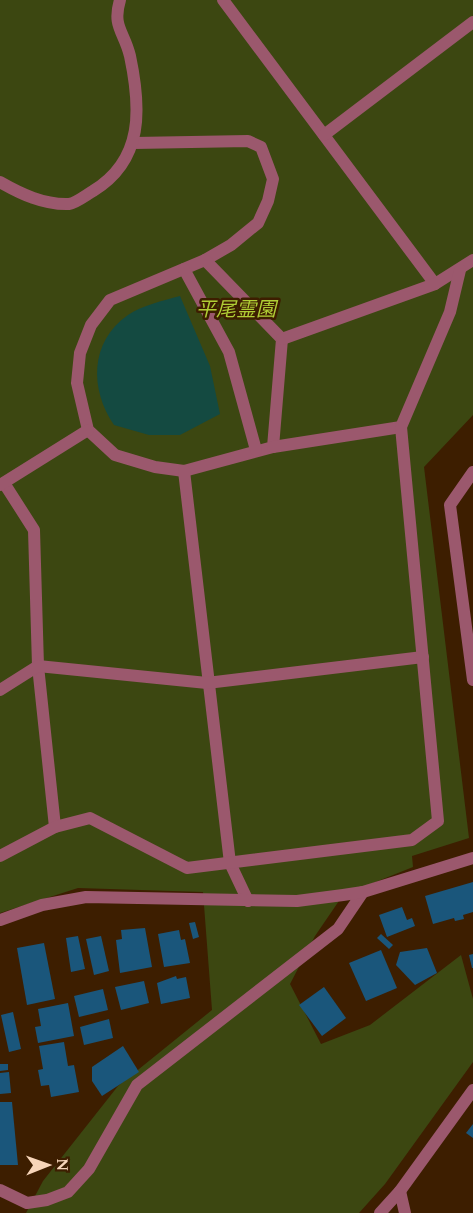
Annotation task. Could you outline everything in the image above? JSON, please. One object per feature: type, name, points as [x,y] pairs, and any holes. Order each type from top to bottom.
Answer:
[{"type":"street","points":[[0,182],[28,198],[71,204],[111,180],[134,143],[138,116],[130,56],[115,17],[120,0]]},
{"type":"street","points":[[223,0],[435,284]]},
{"type":"street","points":[[324,135],[473,22]]},
{"type":"street","points":[[134,143],[248,141],[261,147],[273,179],[268,201],[258,223],[231,245],[205,260],[110,300],[91,325],[80,353],[77,383],[88,430],[115,455],[155,467],[184,471],[256,450],[401,427]]},
{"type":"street","points":[[205,260],[282,339],[273,447]]},
{"type":"street","points":[[282,339],[435,284],[473,260]]},
{"type":"street","points":[[184,269],[229,352],[256,450]]},
{"type":"street","points":[[0,856],[55,827],[90,818],[187,868],[412,840],[438,821],[401,427],[450,312],[460,270]]},
{"type":"street","points":[[55,827],[38,666],[34,530],[2,484],[88,430]]},
{"type":"street","points":[[184,471],[207,683],[230,864],[248,901]]},
{"type":"street","points":[[473,472],[450,505],[469,616],[473,680]]},
{"type":"street","points":[[0,690],[38,666],[207,683],[423,657]]},
{"type":"street","points":[[0,920],[42,905],[86,897],[297,901],[363,892],[473,858]]},
{"type":"street","points":[[0,1190],[27,1203],[47,1200],[68,1192],[89,1169],[137,1085],[338,929],[363,892]]},
{"type":"street","points":[[380,1213],[400,1191],[473,1090]]},
{"type":"street","points":[[400,1191],[405,1213]]},
{"type":"green space","name":"平尾霊園","points":[[0,0],[473,0],[473,415],[424,467],[469,838],[412,856],[413,867],[343,895],[315,936],[290,984],[321,1044],[370,1025],[461,955],[473,999],[473,1062],[385,1184],[359,1213],[26,1213],[43,1181],[118,1086],[212,1010],[203,892],[78,888],[0,913]]},
{"type":"water","points":[[180,296],[210,366],[220,414],[180,435],[149,435],[114,425],[106,411],[98,382],[97,367],[106,339],[115,326],[128,315]]},
{"type":"building","points":[[473,882],[473,912],[463,915],[464,919],[455,921],[454,918],[433,924],[425,896]]},
{"type":"building","points":[[402,907],[407,920],[412,918],[415,926],[387,937],[379,915]]},
{"type":"building","points":[[195,922],[199,937],[193,939],[189,923]]},
{"type":"building","points":[[145,928],[152,967],[120,973],[116,940],[122,939],[121,930]]},
{"type":"building","points":[[179,930],[181,940],[185,939],[190,963],[164,967],[158,934]]},
{"type":"building","points":[[381,934],[393,945],[389,949],[377,938]]},
{"type":"building","points":[[78,936],[85,969],[71,972],[66,938]]},
{"type":"building","points":[[101,936],[109,971],[94,975],[86,939]]},
{"type":"building","points":[[44,943],[55,999],[27,1005],[17,948]]},
{"type":"building","points":[[427,948],[437,973],[415,985],[396,965],[400,952]]},
{"type":"building","points":[[381,950],[397,988],[366,1001],[349,963]]},
{"type":"building","points":[[473,954],[473,968],[472,968],[469,955]]},
{"type":"building","points":[[176,976],[177,979],[186,977],[190,998],[161,1004],[157,983]]},
{"type":"building","points":[[144,981],[149,1003],[121,1010],[115,987]]},
{"type":"building","points":[[324,987],[346,1018],[322,1036],[299,1005]]},
{"type":"building","points":[[103,989],[108,1010],[79,1017],[74,996]]},
{"type":"building","points":[[68,1003],[74,1036],[38,1043],[35,1027],[41,1026],[38,1009]]},
{"type":"building","points":[[13,1012],[21,1049],[9,1052],[1,1015]]},
{"type":"building","points":[[109,1019],[113,1038],[84,1045],[80,1027]]},
{"type":"building","points":[[64,1042],[68,1066],[74,1065],[79,1092],[51,1097],[49,1085],[41,1086],[38,1070],[43,1069],[39,1046]]},
{"type":"building","points":[[123,1046],[139,1072],[102,1096],[92,1081],[92,1067]]},
{"type":"building","points":[[0,1064],[8,1064],[8,1070],[0,1071]]},
{"type":"building","points":[[9,1072],[11,1093],[0,1094],[0,1073]]},
{"type":"building","points":[[0,1102],[12,1102],[18,1165],[0,1165]]},
{"type":"building","points":[[473,1124],[473,1138],[466,1133]]}]
